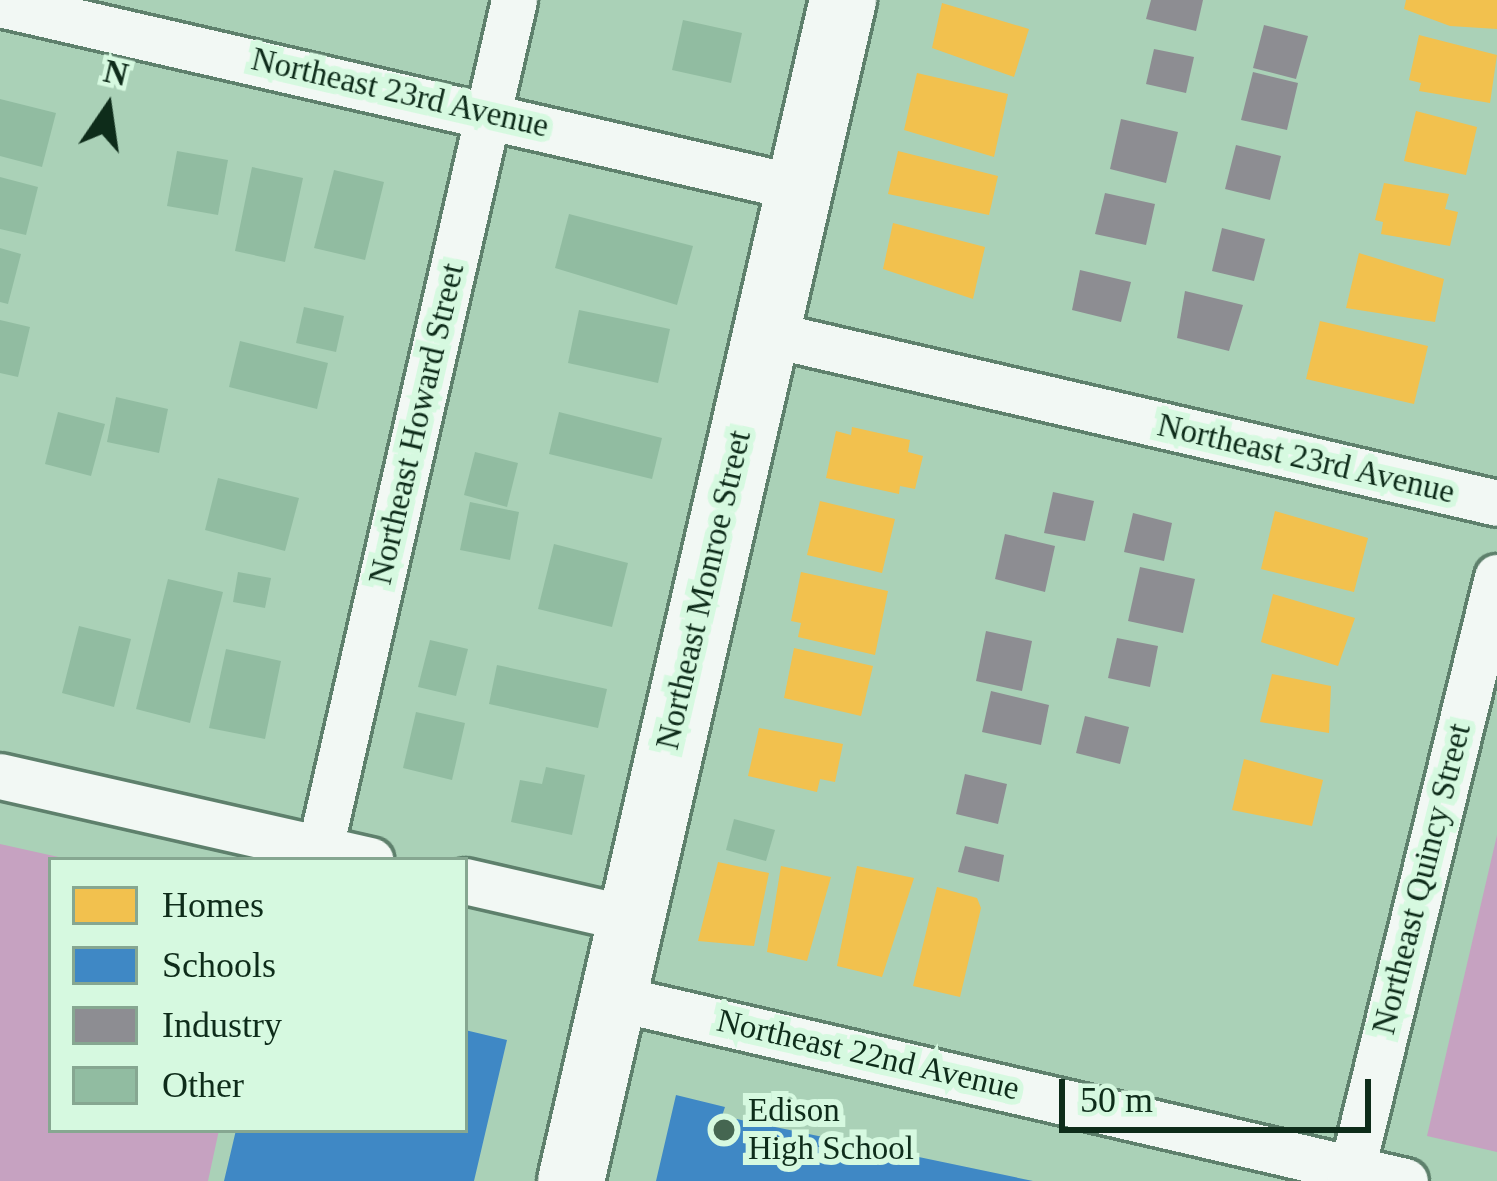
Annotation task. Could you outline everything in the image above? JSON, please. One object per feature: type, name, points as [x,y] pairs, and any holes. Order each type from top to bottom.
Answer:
[{"type":"street","name":"Northeast Howard Street","points":[[320,848],[514,0]]},
{"type":"street","name":"Northeast Monroe Street","points":[[571,1181],[627,918],[843,0]]},
{"type":"street","name":"Northeast 23rd Avenue","points":[[0,4],[489,112],[799,188]]},
{"type":"street","name":"Northeast 23rd Avenue","points":[[765,333],[1497,503]]},
{"type":"street","name":"Northeast Quincy Street","points":[[1351,1175],[1497,577]]},
{"type":"street","points":[[0,776],[358,857]]},
{"type":"street","points":[[468,882],[627,918]]},
{"type":"street","name":"Northeast 22nd Avenue","points":[[611,997],[1351,1175],[1406,1181]]},
{"type":"shaded area","points":[[1497,835],[1497,1152],[1427,1136]]},
{"type":"shaded area","points":[[0,844],[58,857],[48,857],[48,1133],[218,1133],[208,1181],[0,1181]]},
{"type":"building: Homes","points":[[1406,0],[1497,0],[1497,29],[1450,26],[1404,9]]},
{"type":"building: Homes","points":[[942,3],[1029,29],[1014,77],[932,48]]},
{"type":"building: Homes","points":[[1419,35],[1497,55],[1490,103],[1419,91],[1421,83],[1409,80]]},
{"type":"building: Homes","points":[[917,73],[1008,94],[994,157],[904,130]]},
{"type":"building: Homes","points":[[1416,111],[1477,127],[1466,175],[1404,161]]},
{"type":"building: Homes","points":[[898,151],[998,176],[989,215],[888,194]]},
{"type":"building: Homes","points":[[1384,183],[1449,194],[1445,209],[1458,212],[1450,246],[1381,234],[1383,222],[1375,220]]},
{"type":"building: Homes","points":[[893,223],[985,247],[973,299],[883,269]]},
{"type":"building: Homes","points":[[1359,253],[1444,279],[1435,322],[1346,308]]},
{"type":"building: Homes","points":[[1320,321],[1428,346],[1414,404],[1306,379]]},
{"type":"building: Homes","points":[[852,427],[910,440],[908,452],[923,456],[915,489],[900,486],[899,494],[826,478],[836,431],[851,435]]},
{"type":"building: Homes","points":[[820,501],[895,519],[882,573],[807,555]]},
{"type":"building: Homes","points":[[1275,511],[1368,538],[1354,592],[1261,569]]},
{"type":"building: Homes","points":[[801,572],[888,591],[875,655],[798,637],[801,623],[791,621]]},
{"type":"building: Homes","points":[[1273,594],[1355,618],[1338,666],[1261,642]]},
{"type":"building: Homes","points":[[794,648],[873,666],[861,716],[784,698]]},
{"type":"building: Homes","points":[[1272,674],[1331,686],[1329,733],[1260,722]]},
{"type":"building: Homes","points":[[759,728],[843,744],[835,782],[820,779],[817,792],[748,776]]},
{"type":"building: Homes","points":[[1244,759],[1323,780],[1312,826],[1232,810]]},
{"type":"building: Homes","points":[[718,862],[769,873],[754,946],[698,941]]},
{"type":"building: Homes","points":[[781,866],[831,877],[807,961],[767,952]]},
{"type":"building: Homes","points":[[857,866],[914,878],[882,977],[837,966]]},
{"type":"building: Homes","points":[[937,887],[977,898],[981,908],[960,997],[913,986]]},
{"type":"building: Schools","points":[[468,1031],[507,1040],[474,1181],[224,1181],[235,1133],[468,1133]]},
{"type":"building: Schools","name":"Edison High School","points":[[676,1095],[725,1107],[722,1116],[1033,1181],[656,1181]]},
{"type":"building: Industry","points":[[1151,0],[1203,0],[1196,31],[1146,19]]},
{"type":"building: Industry","points":[[1264,25],[1308,36],[1296,79],[1253,68]]},
{"type":"building: Industry","points":[[1154,49],[1194,57],[1186,93],[1146,84]]},
{"type":"building: Industry","points":[[1253,72],[1298,83],[1287,130],[1241,120]]},
{"type":"building: Industry","points":[[1121,119],[1178,132],[1166,183],[1110,169]]},
{"type":"building: Industry","points":[[1236,145],[1281,156],[1270,200],[1225,189]]},
{"type":"building: Industry","points":[[1105,193],[1155,204],[1146,245],[1095,234]]},
{"type":"building: Industry","points":[[1222,228],[1265,239],[1254,281],[1212,271]]},
{"type":"building: Industry","points":[[1080,270],[1131,282],[1121,322],[1072,310]]},
{"type":"building: Industry","points":[[1185,291],[1243,305],[1229,351],[1177,338]]},
{"type":"building: Industry","points":[[1053,492],[1094,501],[1085,541],[1044,533]]},
{"type":"building: Industry","points":[[1133,513],[1172,523],[1164,561],[1124,552]]},
{"type":"building: Industry","points":[[1005,534],[1055,546],[1045,592],[995,579]]},
{"type":"building: Industry","points":[[1140,567],[1195,579],[1183,633],[1128,621]]},
{"type":"building: Industry","points":[[986,631],[1032,641],[1022,691],[976,681]]},
{"type":"building: Industry","points":[[1117,638],[1158,646],[1150,687],[1108,678]]},
{"type":"building: Industry","points":[[991,691],[1049,705],[1041,745],[982,732]]},
{"type":"building: Industry","points":[[1085,716],[1129,727],[1120,764],[1076,753]]},
{"type":"building: Industry","points":[[965,774],[1007,784],[998,824],[956,814]]},
{"type":"building: Industry","points":[[965,846],[1004,855],[999,882],[958,872]]},
{"type":"building: Other","points":[[683,20],[742,33],[731,83],[672,70]]},
{"type":"building: Other","points":[[0,99],[56,113],[42,167],[0,156]]},
{"type":"building: Other","points":[[177,151],[228,160],[218,215],[167,206]]},
{"type":"building: Other","points":[[252,167],[303,178],[285,262],[235,251]]},
{"type":"building: Other","points":[[334,170],[384,182],[365,260],[314,248]]},
{"type":"building: Other","points":[[0,177],[38,187],[26,235],[0,229]]},
{"type":"building: Other","points":[[569,214],[693,246],[677,305],[555,268]]},
{"type":"building: Other","points":[[0,248],[21,254],[8,304],[0,302]]},
{"type":"building: Other","points":[[304,307],[344,316],[336,352],[296,343]]},
{"type":"building: Other","points":[[579,310],[670,329],[658,383],[568,363]]},
{"type":"building: Other","points":[[0,320],[30,327],[18,377],[0,373]]},
{"type":"building: Other","points":[[240,341],[328,363],[317,409],[229,387]]},
{"type":"building: Other","points":[[116,397],[168,409],[159,453],[107,442]]},
{"type":"building: Other","points":[[58,412],[105,424],[91,476],[45,464]]},
{"type":"building: Other","points":[[559,412],[662,438],[652,479],[549,454]]},
{"type":"building: Other","points":[[475,452],[518,463],[507,507],[464,495]]},
{"type":"building: Other","points":[[218,478],[299,498],[285,551],[205,530]]},
{"type":"building: Other","points":[[470,502],[519,512],[510,560],[460,550]]},
{"type":"building: Other","points":[[554,544],[628,563],[612,627],[538,609]]},
{"type":"building: Other","points":[[238,572],[271,578],[265,608],[233,602]]},
{"type":"building: Other","points":[[168,579],[223,592],[190,723],[136,709]]},
{"type":"building: Other","points":[[79,626],[131,639],[114,707],[62,693]]},
{"type":"building: Other","points":[[430,640],[468,649],[456,696],[418,687]]},
{"type":"building: Other","points":[[226,649],[281,661],[265,739],[209,728]]},
{"type":"building: Other","points":[[497,665],[607,689],[598,728],[489,704]]},
{"type":"building: Other","points":[[416,712],[465,723],[452,780],[403,768]]},
{"type":"building: Other","points":[[546,767],[585,775],[572,835],[511,822],[520,780],[542,784]]},
{"type":"building: Other","points":[[734,819],[775,830],[766,861],[726,850]]},
{"type":"place","name":"Edison High School","points":[[724,1130]]}]
